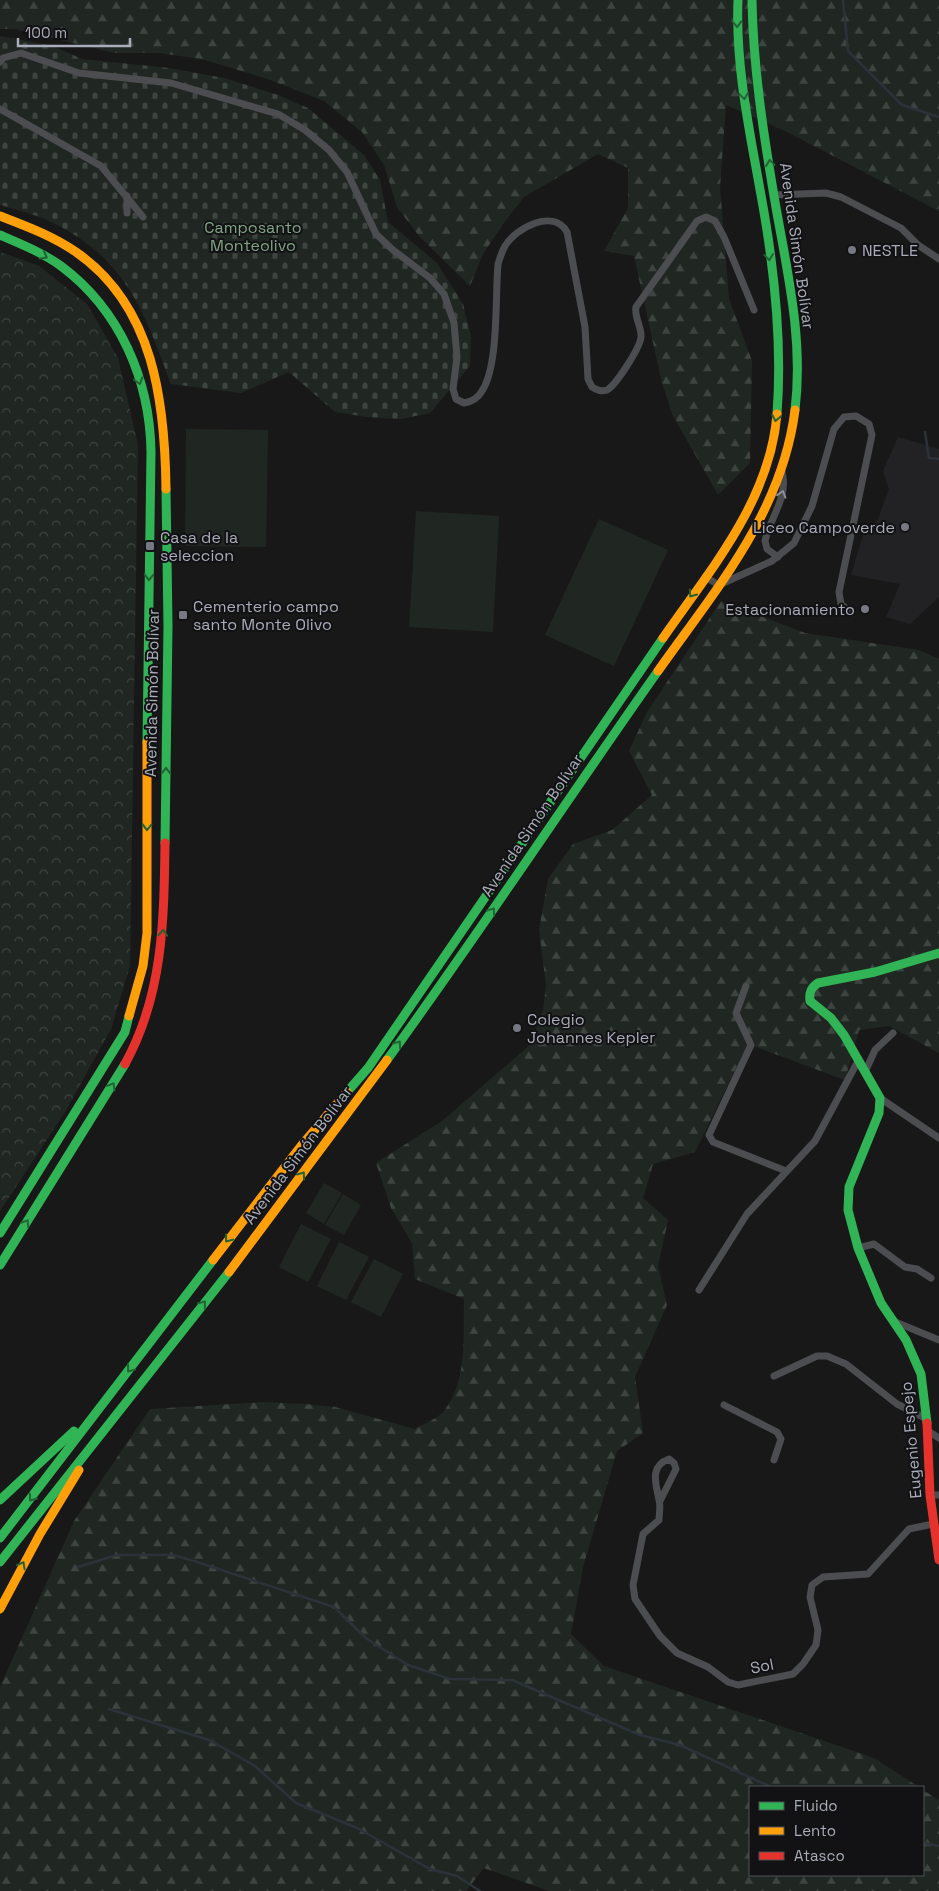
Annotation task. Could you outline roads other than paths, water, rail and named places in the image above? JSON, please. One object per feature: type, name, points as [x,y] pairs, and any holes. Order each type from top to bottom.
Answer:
[{"type":"main road","name":"Avenida Simón Bolívar","points":[[0,1538],[260,1198],[301,1146],[368,1068],[741,524],[768,458],[779,405],[781,359],[768,248],[742,78],[737,19],[738,0]]},
{"type":"main road","name":"Avenida Simón Bolívar","points":[[0,1562],[264,1227],[447,978],[580,781],[719,585],[759,524],[782,471],[795,408],[796,360],[793,298],[774,195],[753,46],[752,0]]},
{"type":"main road","name":"Avenida Simón Bolívar","points":[[0,216],[61,240],[86,257],[105,275],[122,299],[149,350],[158,384],[163,424],[169,598],[162,950],[146,1019],[136,1043],[116,1080],[0,1265]]},
{"type":"main road","name":"Avenida Simón Bolívar","points":[[0,235],[18,242],[54,261],[83,282],[103,304],[118,329],[134,364],[144,397],[150,428],[152,488],[148,703],[147,933],[144,966],[125,1032],[72,1122],[0,1233]]},
{"type":"main road","points":[[148,703],[168,703]]},
{"type":"main road","points":[[928,957],[939,948]]},
{"type":"main road","points":[[880,1098],[844,1035],[831,1018],[810,1000],[811,988],[818,983],[875,972],[939,952]]},
{"type":"main road","name":"Eugenio Espejo","points":[[880,1098],[880,1113],[849,1187],[848,1210],[858,1248],[881,1303],[906,1340],[921,1374],[934,1495],[933,1524],[939,1560]]},
{"type":"main road","points":[[0,1500],[105,1402]]},
{"type":"main road","points":[[0,1608],[40,1534],[74,1480],[94,1441]]},
{"type":"street","points":[[0,62],[4,58],[21,53],[79,73],[171,83],[278,114],[305,130],[329,150],[348,172],[376,234],[393,250],[430,278],[444,294],[454,323],[457,357],[453,389],[456,399],[464,403],[472,402],[482,391],[489,373],[492,356],[498,264],[501,255],[506,245],[513,238],[540,222],[551,220],[560,223],[567,232],[585,327],[588,379],[592,387],[599,391],[607,390],[619,378],[636,350],[641,338],[634,313],[636,307],[697,221],[706,217],[715,221],[724,237],[754,310]]},
{"type":"street","points":[[0,109],[101,166],[127,195],[143,217]]},
{"type":"street","points":[[774,195],[826,193],[841,197],[901,228],[918,245],[939,260]]},
{"type":"street","points":[[127,195],[127,213]]},
{"type":"street","points":[[705,577],[719,585],[778,557],[794,543],[812,506],[837,423],[844,417],[856,416],[869,424],[872,435],[865,476],[839,592],[841,604],[852,613]]},
{"type":"street","points":[[778,557],[767,549],[765,541],[784,490],[785,482],[782,471]]},
{"type":"street","points":[[746,986],[736,1013],[751,1045],[709,1135],[713,1142],[786,1171]]},
{"type":"street","points":[[864,1072],[875,1050],[893,1033]]},
{"type":"street","points":[[699,1290],[747,1214],[815,1141],[858,1061]]},
{"type":"street","points":[[880,1098],[939,1138]]},
{"type":"street","points":[[858,1248],[874,1244],[905,1267],[917,1269],[931,1278]]},
{"type":"street","points":[[893,1321],[939,1340]]},
{"type":"street","points":[[774,1376],[817,1356],[827,1356],[846,1364],[898,1404],[927,1419]]},
{"type":"street","points":[[724,1405],[777,1432],[781,1439],[774,1460]]},
{"type":"street","points":[[928,1431],[939,1438]]},
{"type":"street","name":"Sol","points":[[660,1501],[655,1486],[656,1468],[661,1462],[669,1459],[674,1463],[676,1470],[660,1501],[658,1520],[643,1534],[633,1584],[635,1599],[660,1636],[677,1653],[713,1669],[728,1682],[738,1685],[793,1674],[804,1664],[816,1645],[818,1630],[810,1597],[812,1584],[823,1577],[868,1574],[909,1529],[933,1524]]},
{"type":"waterway","points":[[843,0],[848,51],[902,105],[939,117]]},
{"type":"waterway","points":[[925,432],[929,458],[939,459]]},
{"type":"waterway","points":[[78,1567],[117,1555],[173,1555],[194,1561],[334,1607],[367,1639],[408,1665],[450,1679],[512,1680],[640,1735],[680,1745],[769,1786]]},
{"type":"waterway","points":[[109,1709],[209,1740],[255,1766],[296,1803],[357,1828],[430,1869],[457,1876],[480,1891]]},
{"type":"waterway","points":[[924,1843],[939,1846]]},
{"type":"place","name":"NESTLE","points":[[852,250]]},
{"type":"place","name":"Liceo Campoverde","points":[[905,527]]},
{"type":"place","name":"Casa de la seleccion","points":[[150,546]]},
{"type":"place","name":"Estacionamiento","points":[[865,609]]},
{"type":"place","name":"Cementerio campo santo Monte Olivo","points":[[183,615]]},
{"type":"place","name":"Colegio Johannes Kepler","points":[[517,1028]]},
{"type":"park label","name":"Camposanto Monteolivo","points":[[253,236]]}]
